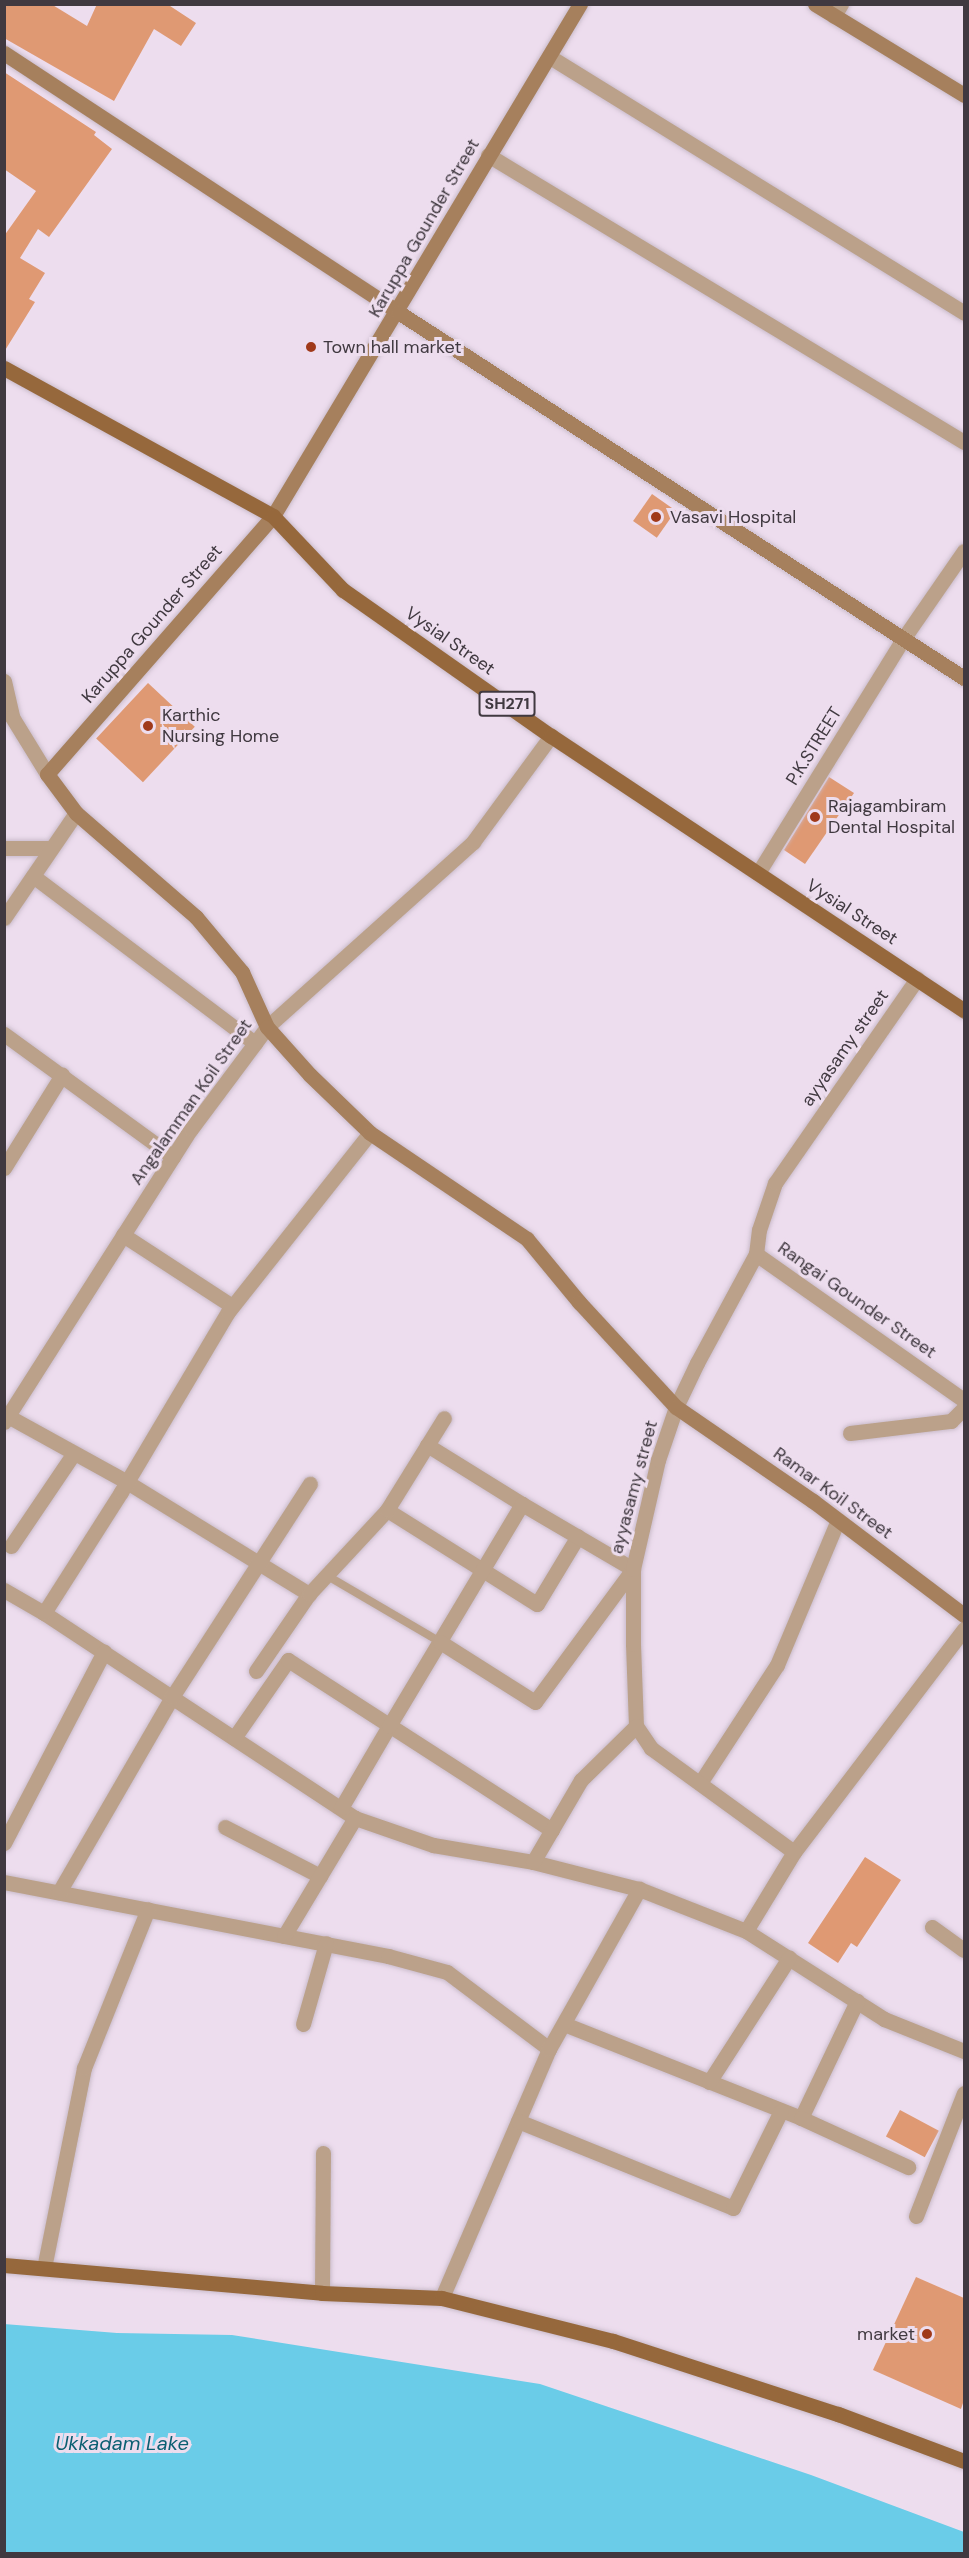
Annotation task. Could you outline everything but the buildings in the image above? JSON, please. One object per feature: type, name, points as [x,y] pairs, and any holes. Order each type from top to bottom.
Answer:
[{"type":"main road","name":"Vysial Street","points":[[4,368],[273,516],[343,590],[551,735],[964,1010]]},
{"type":"main road","points":[[4,2258],[44,2268]]},
{"type":"main road","points":[[4,2265],[322,2293],[442,2298],[613,2342],[838,2414],[964,2461]]},
{"type":"street","name":"Karuppa Gounder Street","points":[[47,774],[273,516],[398,312],[488,156],[580,4]]},
{"type":"street","points":[[815,4],[837,10],[964,95]]},
{"type":"street","points":[[4,53],[398,312],[964,678]]},
{"type":"street","points":[[550,57],[964,312]]},
{"type":"street","points":[[488,156],[964,442]]},
{"type":"street","name":"P.K.STREET","points":[[758,873],[903,639],[964,551]]},
{"type":"street","points":[[4,681],[12,717],[47,774]]},
{"type":"street","name":"Angalamman Koil Street","points":[[6,1418],[173,1157],[267,1027],[473,842],[551,735]]},
{"type":"street","name":"Ramar Koil Street","points":[[47,774],[75,813],[196,917],[242,972],[267,1027],[310,1075],[370,1133],[527,1239],[579,1302],[676,1407],[838,1520],[964,1615]]},
{"type":"street","points":[[4,918],[75,813]]},
{"type":"street","points":[[4,848],[51,848]]},
{"type":"street","points":[[33,876],[255,1043]]},
{"type":"street","name":"ayyasamy street","points":[[636,1726],[633,1569],[658,1460],[676,1407],[756,1254],[759,1230],[775,1183],[917,979]]},
{"type":"street","points":[[4,1034],[173,1157]]},
{"type":"street","points":[[4,1168],[62,1075]]},
{"type":"street","points":[[44,1613],[127,1482],[232,1306],[370,1133]]},
{"type":"street","points":[[123,1235],[232,1306]]},
{"type":"street","name":"Rangai Gounder Street","points":[[756,1254],[964,1400]]},
{"type":"street","points":[[850,1433],[951,1421],[964,1408]]},
{"type":"street","points":[[6,1418],[127,1482],[309,1594]]},
{"type":"street","points":[[256,1671],[309,1594],[387,1510],[444,1418]]},
{"type":"street","points":[[427,1445],[633,1569],[535,1702],[440,1642]]},
{"type":"street","points":[[11,1546],[74,1454]]},
{"type":"street","points":[[59,1892],[172,1697],[310,1484]]},
{"type":"street","points":[[340,1808],[522,1504]]},
{"type":"street","points":[[387,1510],[537,1604],[578,1536]]},
{"type":"street","points":[[700,1783],[777,1665],[838,1520]]},
{"type":"street","points":[[4,1590],[44,1613],[355,1818],[433,1845],[533,1862],[639,1889],[746,1931],[884,2019],[964,2050]]},
{"type":"street","points":[[746,1931],[794,1852],[964,1629]]},
{"type":"street","points":[[4,1843],[104,1652]]},
{"type":"street","points":[[234,1738],[288,1660],[552,1830]]},
{"type":"street","points":[[533,1862],[581,1780],[636,1726],[651,1748],[794,1852]]},
{"type":"street","points":[[285,1936],[355,1818]]},
{"type":"street","points":[[225,1827],[320,1876]]},
{"type":"street","points":[[4,1882],[326,1943],[388,1956],[447,1972],[549,2049]]},
{"type":"street","points":[[442,2298],[549,2049],[639,1889]]},
{"type":"street","points":[[44,2268],[84,2068],[148,1909]]},
{"type":"street","points":[[932,1927],[964,1950]]},
{"type":"street","points":[[303,2024],[326,1943]]},
{"type":"street","points":[[709,2082],[789,1958]]},
{"type":"street","points":[[801,2118],[857,2001]]},
{"type":"street","points":[[564,2024],[801,2118],[908,2167]]},
{"type":"street","points":[[916,2216],[964,2093]]},
{"type":"street","points":[[518,2121],[733,2208],[782,2111]]},
{"type":"street","points":[[322,2153],[322,2293]]},
{"type":"lane","points":[[326,1575],[440,1642]]},
{"type":"water","name":"Ukkadam Lake","points":[[4,2324],[117,2333],[232,2335],[540,2384],[811,2475],[964,2532],[964,2553],[5,2553]]},
{"type":"place","name":"Town hall market","points":[[311,347]]},
{"type":"place","name":"Vasavi Hospital","points":[[656,517]]},
{"type":"place","name":"Karthic Nursing Home","points":[[148,726]]},
{"type":"place","name":"Rajagambiram Dental Hospital","points":[[815,817]]},
{"type":"place","name":"market","points":[[927,2334]]}]
